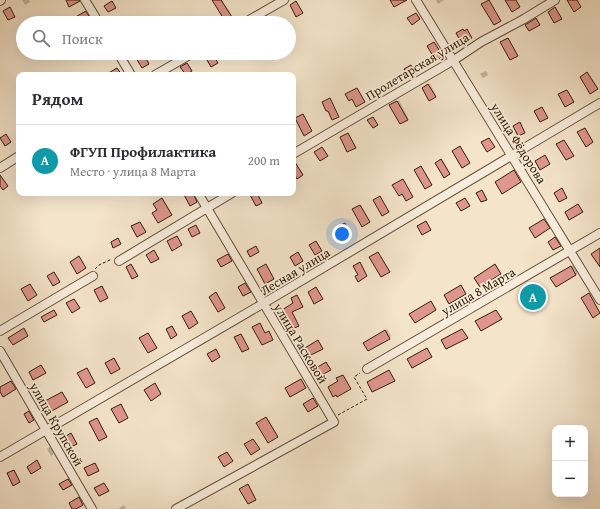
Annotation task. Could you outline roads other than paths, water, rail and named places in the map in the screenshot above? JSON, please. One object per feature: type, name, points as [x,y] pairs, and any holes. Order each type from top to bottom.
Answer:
[{"type":"street","points":[[85,0],[95,16]]},
{"type":"street","points":[[256,16],[284,0]]},
{"type":"street","name":"улица Фёдорова","points":[[416,0],[600,300]]},
{"type":"street","name":"Пролетарская улица","points":[[296,152],[454,60],[481,42],[524,19],[555,0]]},
{"type":"street","points":[[122,60],[129,72]]},
{"type":"street","points":[[160,72],[181,60]]},
{"type":"street","name":"Лесная улица","points":[[0,457],[264,304],[600,103]]},
{"type":"street","points":[[0,168],[16,158]]},
{"type":"street","name":"улица Расковой","points":[[176,509],[333,420],[200,196]]},
{"type":"street","points":[[119,261],[228,196]]},
{"type":"street","name":"улица 8 Марта","points":[[367,369],[600,233]]},
{"type":"street","points":[[0,331],[93,276]]},
{"type":"street","name":"улица Крупской","points":[[0,351],[92,509]]},
{"type":"place","name":"ФГУП Профилактика","points":[[533,297]]}]
